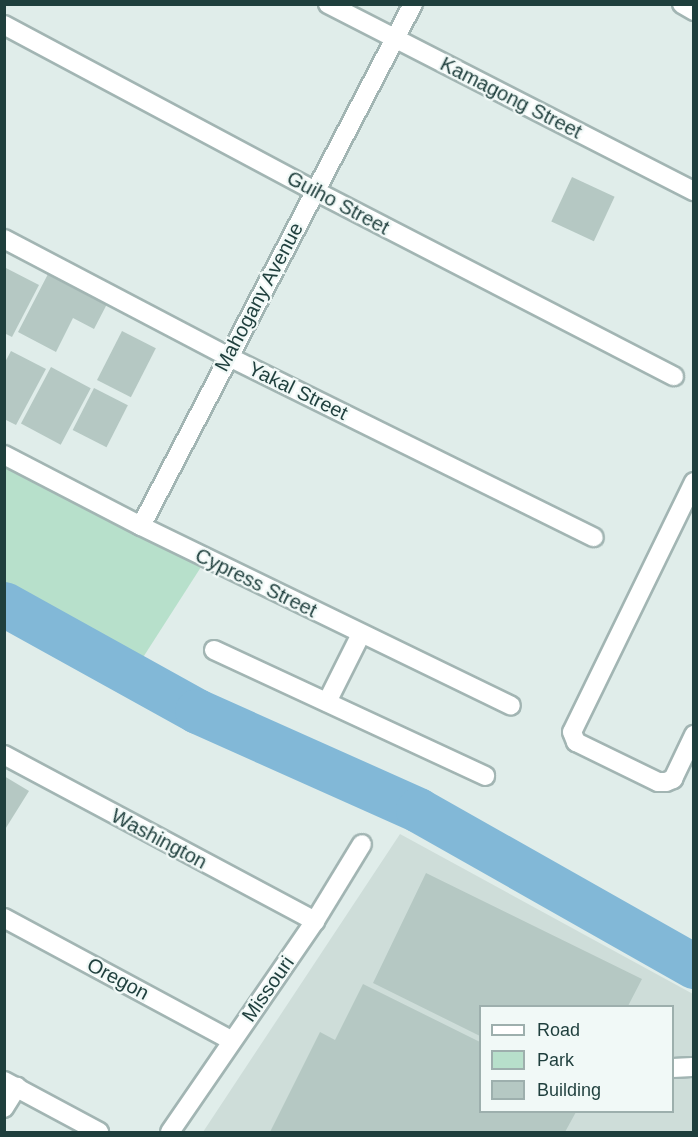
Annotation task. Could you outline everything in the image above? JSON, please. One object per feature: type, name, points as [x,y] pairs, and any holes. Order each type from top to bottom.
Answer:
[{"type":"street","name":"Kamagong Street","points":[[328,4],[693,191]]},
{"type":"street","name":"Mahogany Avenue","points":[[141,526],[227,356],[413,4]]},
{"type":"street","points":[[681,4],[693,11]]},
{"type":"street","name":"Guiho Street","points":[[4,25],[315,191],[674,376]]},
{"type":"street","name":"Yakal Street","points":[[4,239],[227,356],[594,537]]},
{"type":"street","name":"Cypress Street","points":[[4,455],[141,526],[511,706]]},
{"type":"street","points":[[693,482],[572,732],[576,742],[658,782],[673,779],[693,735]]},
{"type":"street","points":[[327,702],[361,633]]},
{"type":"street","points":[[214,650],[485,776]]},
{"type":"street","name":"Washington","points":[[4,755],[315,921]]},
{"type":"street","name":"Missouri","points":[[170,1132],[315,921],[362,844]]},
{"type":"street","name":"Oregon","points":[[4,918],[232,1041]]},
{"type":"street","points":[[674,1068],[693,1067]]},
{"type":"street","points":[[4,1108],[11,1084],[99,1132]]},
{"type":"shaded area","points":[[400,834],[693,994],[693,1132],[203,1132]]},
{"type":"green space","points":[[5,445],[210,553],[133,673],[5,609]]},
{"type":"building","points":[[572,177],[615,197],[594,241],[551,221]]},
{"type":"building","points":[[4,267],[39,285],[12,337],[4,333]]},
{"type":"building","points":[[48,274],[107,304],[94,329],[73,318],[56,352],[18,332]]},
{"type":"building","points":[[122,331],[156,348],[131,397],[97,380]]},
{"type":"building","points":[[11,351],[46,369],[16,425],[4,419],[4,364]]},
{"type":"building","points":[[51,367],[91,388],[61,445],[21,424]]},
{"type":"building","points":[[94,388],[128,405],[107,447],[73,430]]},
{"type":"building","points":[[4,776],[29,791],[4,831]]},
{"type":"building","points":[[426,873],[642,979],[629,1005],[479,1005],[479,1036],[373,983]]},
{"type":"building","points":[[363,984],[479,1042],[479,1113],[575,1113],[565,1132],[270,1132],[320,1032],[335,1040]]},
{"type":"waterway","points":[[4,604],[197,711],[418,810],[694,966]]}]
